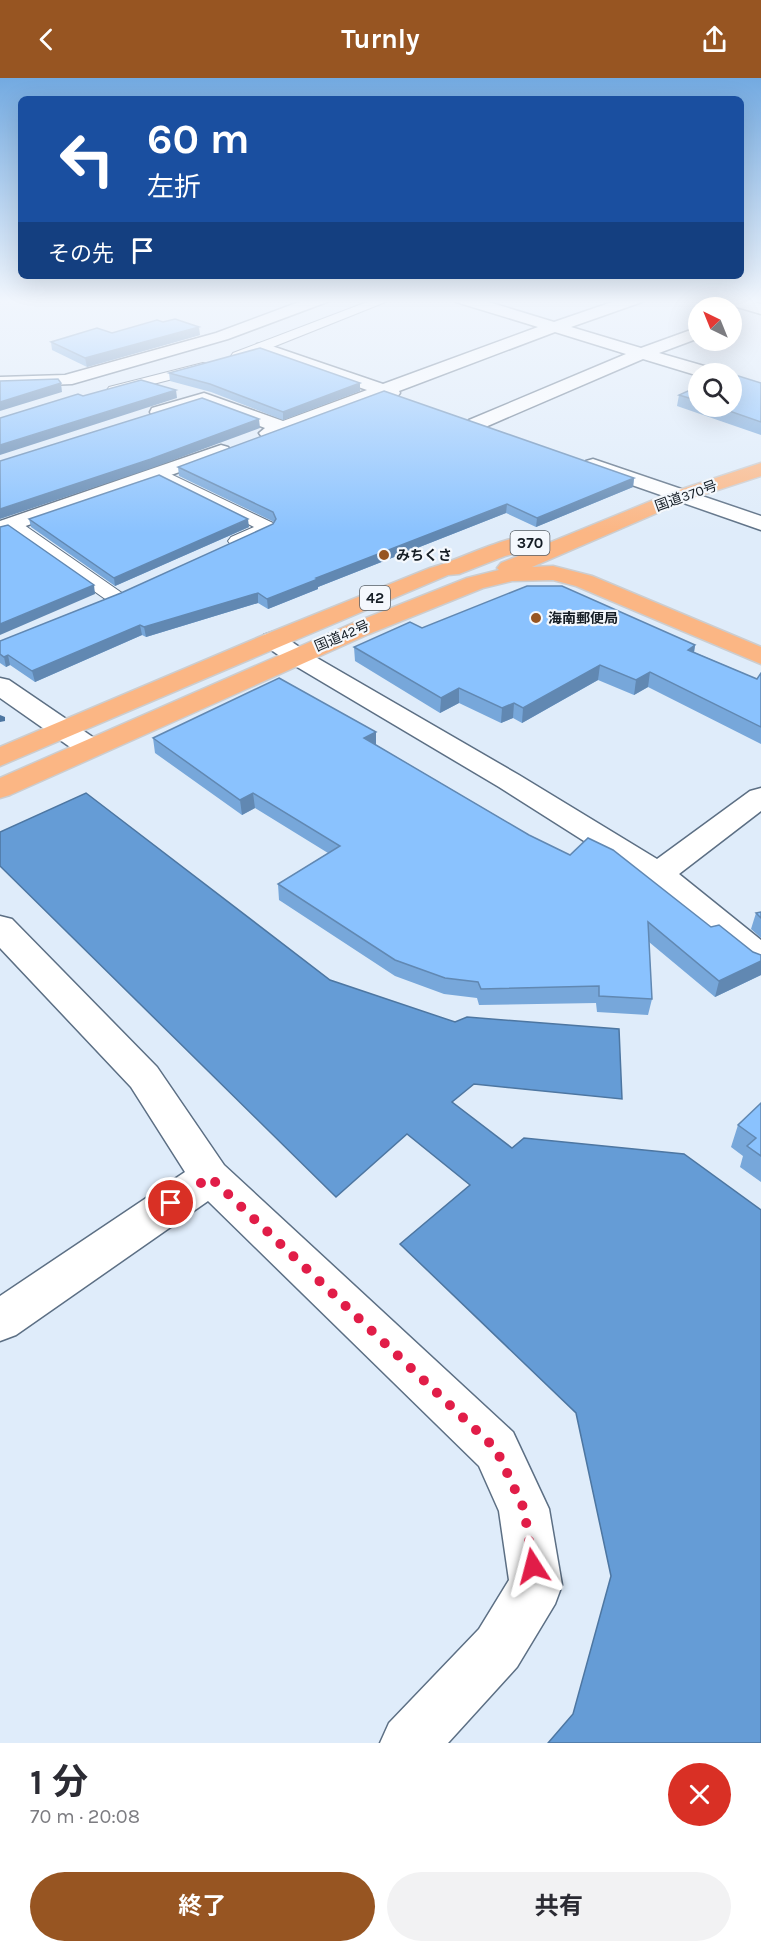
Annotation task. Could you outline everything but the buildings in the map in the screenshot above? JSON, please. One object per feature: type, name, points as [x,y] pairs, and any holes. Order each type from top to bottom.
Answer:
[{"type":"highway","name":"国道370号","points":[[475,583],[680,496],[761,469]]},
{"type":"highway","name":"国道370号","points":[[451,569],[497,551],[611,524]]},
{"type":"highway","name":"国道370号","points":[[611,524],[584,541],[579,548],[580,552],[598,566],[624,579]]},
{"type":"highway","name":"国道42号","points":[[0,758],[273,640],[451,569],[503,556],[539,555],[578,561],[761,634]]},
{"type":"highway","name":"国道42号","points":[[0,789],[296,656],[475,583],[524,572],[569,577],[701,629],[761,656]]},
{"type":"street","points":[[0,382],[66,389],[102,377]]},
{"type":"street","points":[[344,377],[415,402]]},
{"type":"street","points":[[4,523],[160,474],[422,377]]},
{"type":"street","points":[[476,424],[587,377]]},
{"type":"street","points":[[148,382],[166,390],[186,392],[204,398],[283,428]]},
{"type":"street","points":[[147,416],[204,398]]},
{"type":"street","points":[[456,416],[498,431]]},
{"type":"street","points":[[573,458],[761,523]]},
{"type":"street","points":[[273,640],[296,656],[509,781],[658,874],[761,958]]},
{"type":"street","points":[[0,686],[90,748]]},
{"type":"street","points":[[658,874],[761,797]]},
{"type":"street","points":[[0,927],[144,1077],[210,1177],[496,1449],[524,1509],[536,1585],[498,1648],[409,1743]]},
{"type":"street","points":[[0,1321],[210,1177]]},
{"type":"lane","points":[[106,392],[168,377]]},
{"type":"lane","points":[[160,474],[267,527],[226,547]]},
{"type":"lane","points":[[4,523],[115,597]]},
{"type":"lane","points":[[95,605],[135,588]]},
{"type":"water","points":[[86,793],[330,980],[455,1022],[467,1017],[619,1029],[622,1099],[474,1084],[452,1102],[512,1148],[524,1138],[684,1154],[761,1210],[761,1743],[548,1743],[573,1714],[611,1576],[576,1413],[400,1244],[470,1185],[407,1134],[336,1197],[0,866],[0,832]]},
{"type":"place","name":"みちくさ","points":[[384,555]]},
{"type":"place","name":"海南郵便局","points":[[536,618]]},
{"type":"route","points":[[171,1203],[210,1177],[496,1449],[524,1509],[533,1566]]}]
